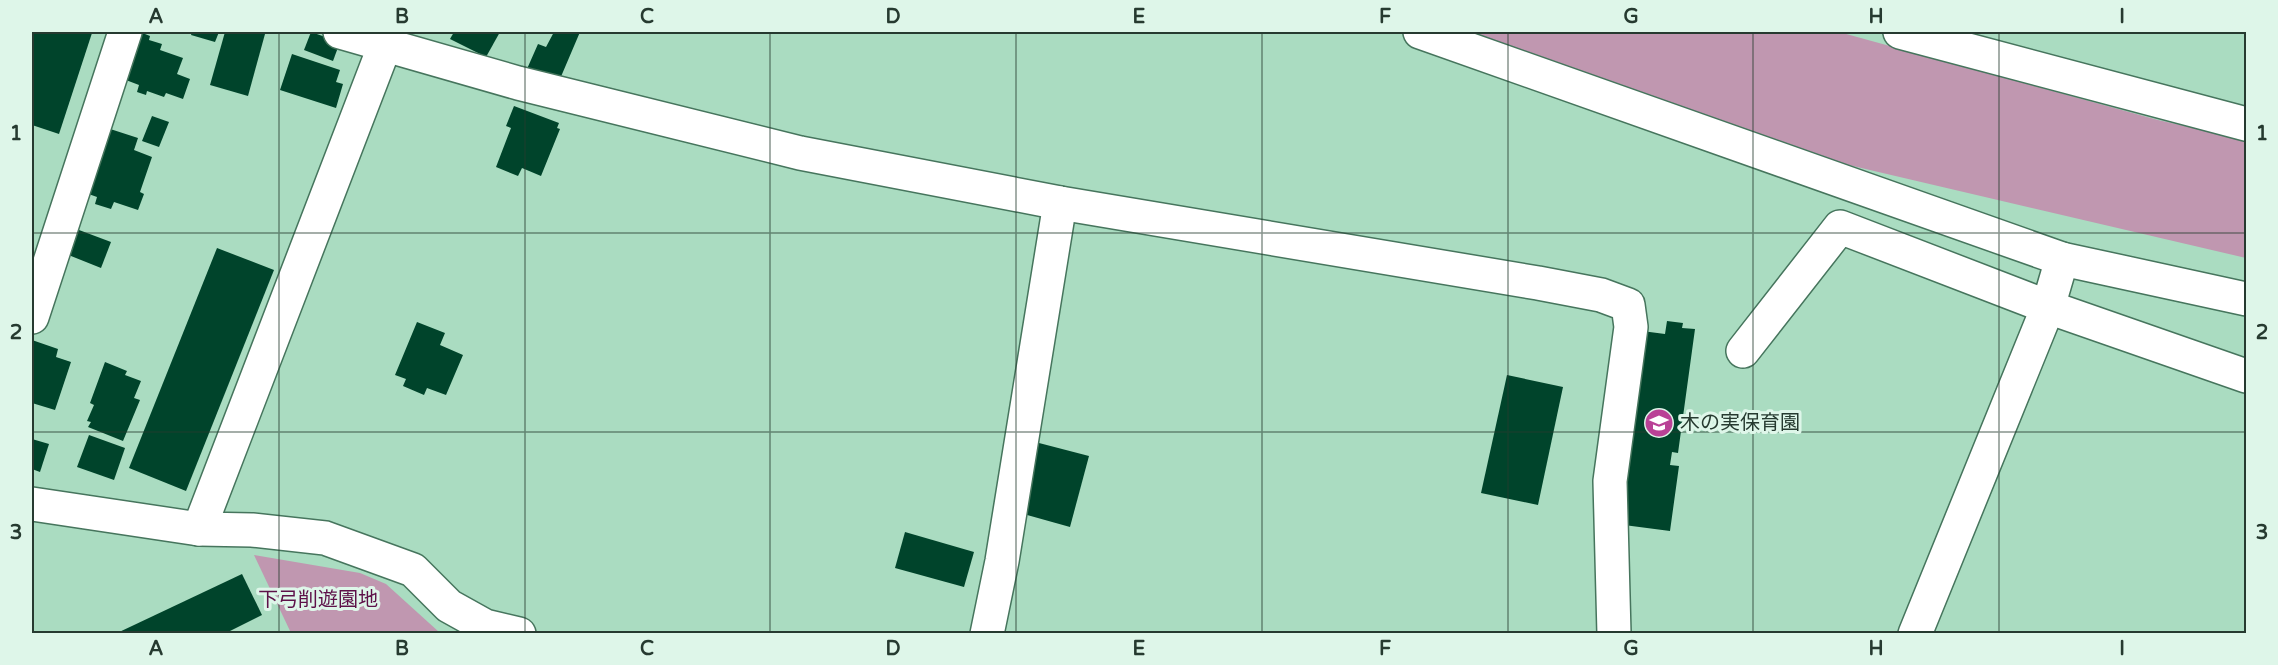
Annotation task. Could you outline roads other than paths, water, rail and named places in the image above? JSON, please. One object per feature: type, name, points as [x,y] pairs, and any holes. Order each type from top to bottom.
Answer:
[{"type":"street","points":[[32,317],[125,32]]},
{"type":"street","points":[[340,32],[387,38],[518,83],[800,153],[1060,204],[1538,283],[1601,295],[1628,305],[1631,327],[1610,481],[1614,633]]},
{"type":"street","points":[[1420,32],[2062,259],[2247,299]]},
{"type":"street","points":[[1900,32],[2247,124]]},
{"type":"street","points":[[199,529],[387,38]]},
{"type":"street","points":[[987,633],[1002,561],[1060,204]]},
{"type":"street","points":[[1743,351],[1840,227],[2048,307],[2247,376]]},
{"type":"street","points":[[1915,633],[2048,307],[2062,259]]},
{"type":"street","points":[[32,504],[199,529],[252,530],[325,538],[413,570],[449,606],[485,626],[519,633]]},
{"type":"place","name":"木の実保育園","points":[[1659,423]]},
{"type":"park label","name":"下弓削遊園地","points":[[318,600]]}]
